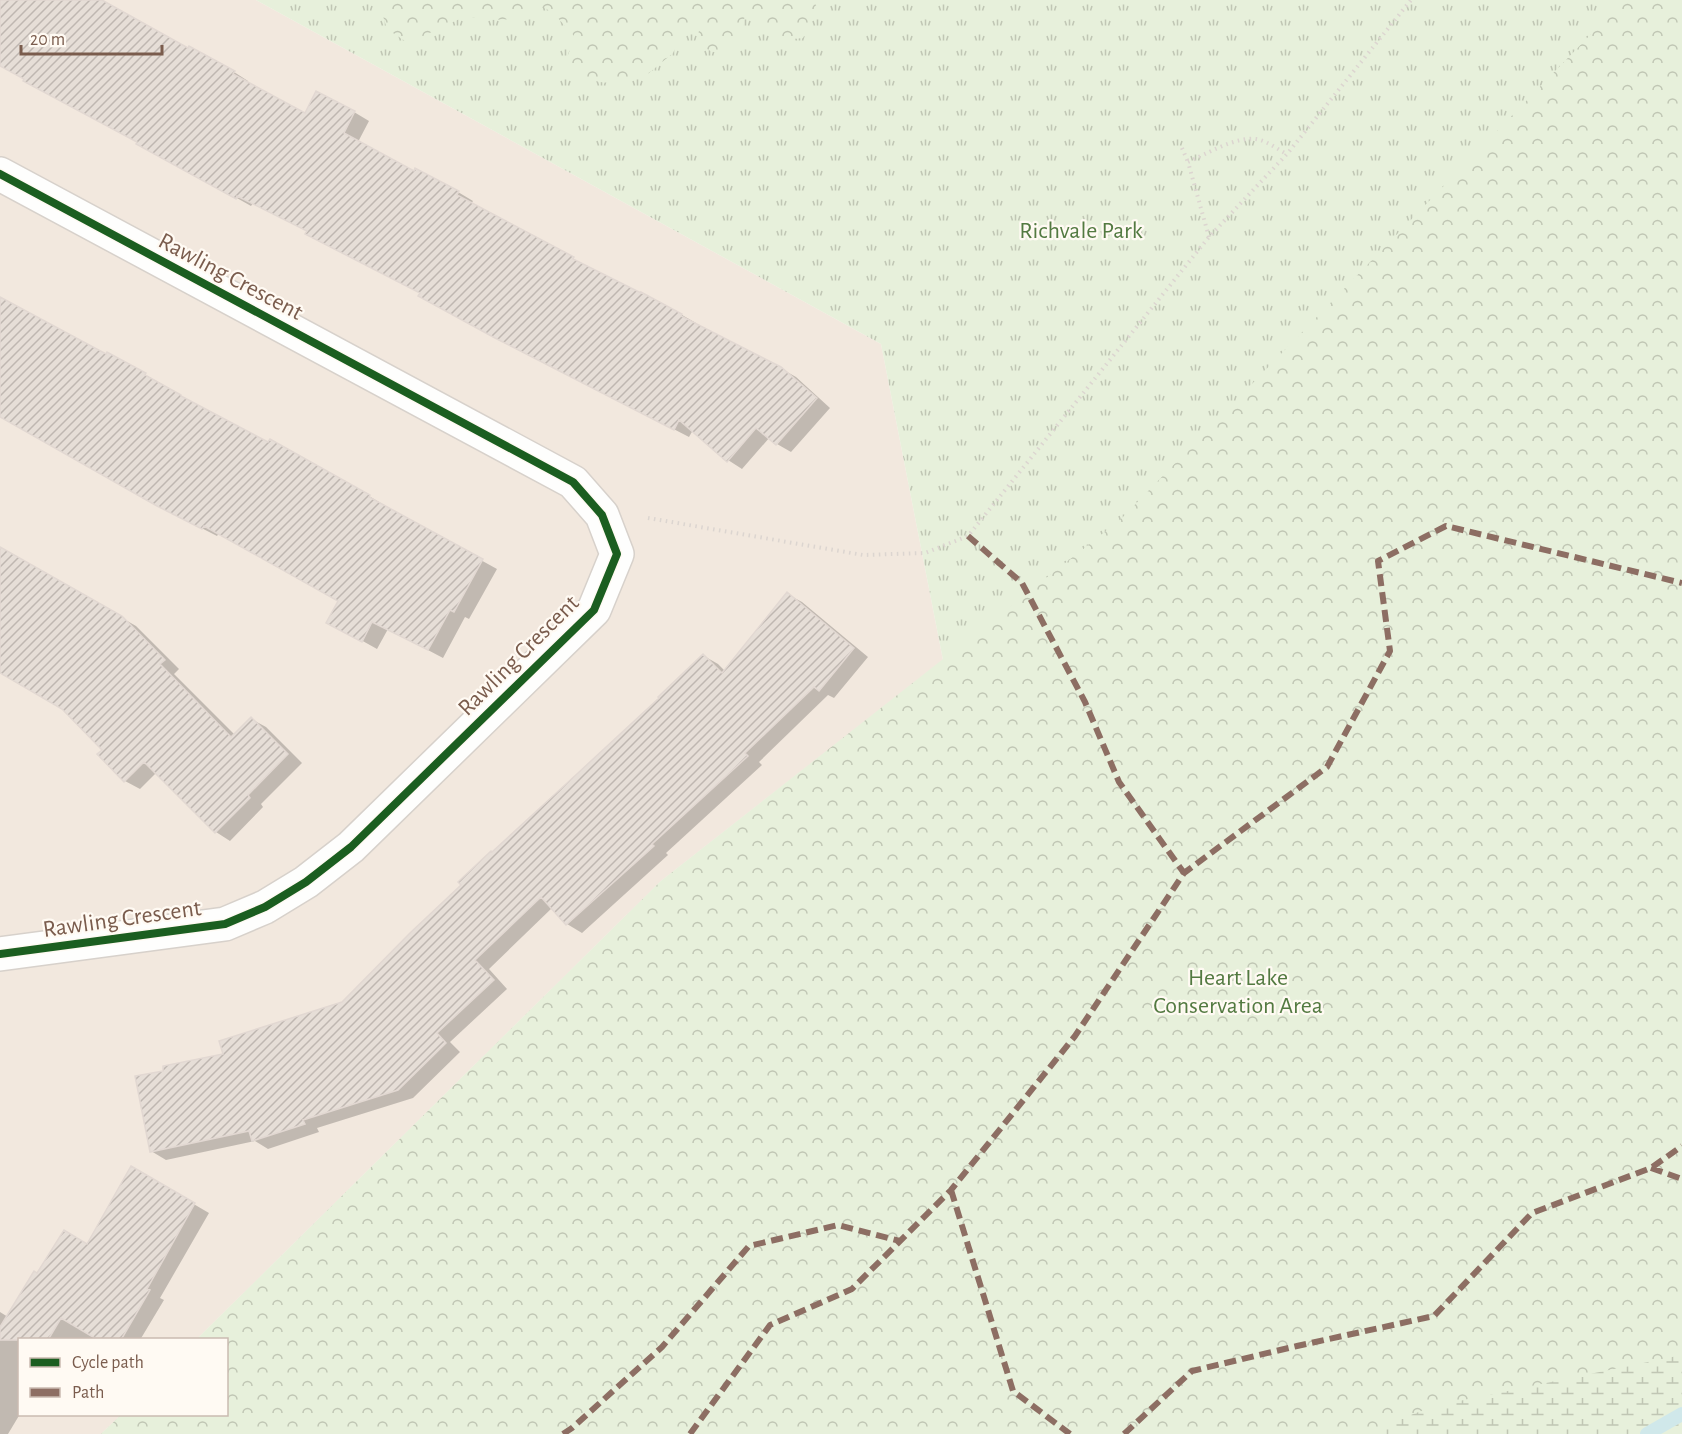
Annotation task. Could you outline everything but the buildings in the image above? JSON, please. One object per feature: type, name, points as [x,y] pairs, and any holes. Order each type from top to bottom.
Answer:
[{"type":"street","name":"Rawling Crescent","points":[[0,174],[573,482],[602,515],[617,554],[594,610],[351,847],[306,882],[265,907],[225,924],[0,954]]},
{"type":"path","points":[[612,542],[646,518],[863,555],[925,553],[968,536],[1209,237],[1287,154],[1411,0]]},
{"type":"path","points":[[1188,162],[1249,138],[1260,140],[1287,154]]},
{"type":"path","points":[[1182,148],[1209,237]]},
{"type":"shaded area","points":[[0,0],[256,0],[881,344],[943,660],[661,881],[198,1338],[18,1338],[18,1416],[120,1416],[101,1434],[0,1434]]},
{"type":"green space","name":"Heart Lake Conservation Area","points":[[256,0],[1682,0],[1682,1434],[101,1434],[120,1416],[228,1416],[228,1338],[198,1338],[661,881],[943,660],[881,344]]},
{"type":"green space","points":[[377,0],[813,0],[818,9],[803,38],[783,40],[767,33],[745,13],[741,43],[718,53],[695,42],[703,20],[687,23],[673,53],[649,73],[625,84],[599,82],[586,77],[566,60],[575,37],[556,16],[544,7],[513,19],[489,20],[466,16],[408,43],[387,29]]},
{"type":"green space","name":"Heart Lake Conservation Area","points":[[1624,0],[1682,0],[1682,1434],[101,1434],[120,1416],[228,1416],[228,1338],[198,1338],[661,881],[1121,519]]},
{"type":"green space","points":[[1682,1355],[1682,1434],[1359,1434],[1435,1406]]},
{"type":"waterway","points":[[1647,1434],[1682,1414]]},
{"type":"marked path","points":[[690,1434],[770,1325],[852,1289],[951,1190],[1075,1036],[1184,873],[1327,767],[1390,651],[1378,561],[1446,526],[1682,583]]},
{"type":"marked path","points":[[968,536],[1022,583],[1085,702],[1119,782],[1184,873]]},
{"type":"marked path","points":[[1124,1434],[1192,1371],[1434,1316],[1532,1213],[1651,1168],[1682,1146]]},
{"type":"marked path","points":[[1651,1168],[1682,1179]]},
{"type":"marked path","points":[[951,1190],[1013,1391],[1070,1434]]},
{"type":"marked path","points":[[563,1434],[662,1347],[749,1246],[838,1225],[900,1241]]},
{"type":"cycle path","points":[[0,174],[573,482],[602,515],[617,554],[594,610],[351,847],[306,882],[265,907],[225,924],[0,954]]},
{"type":"park label","name":"Richvale Park","points":[[1081,230]]}]
